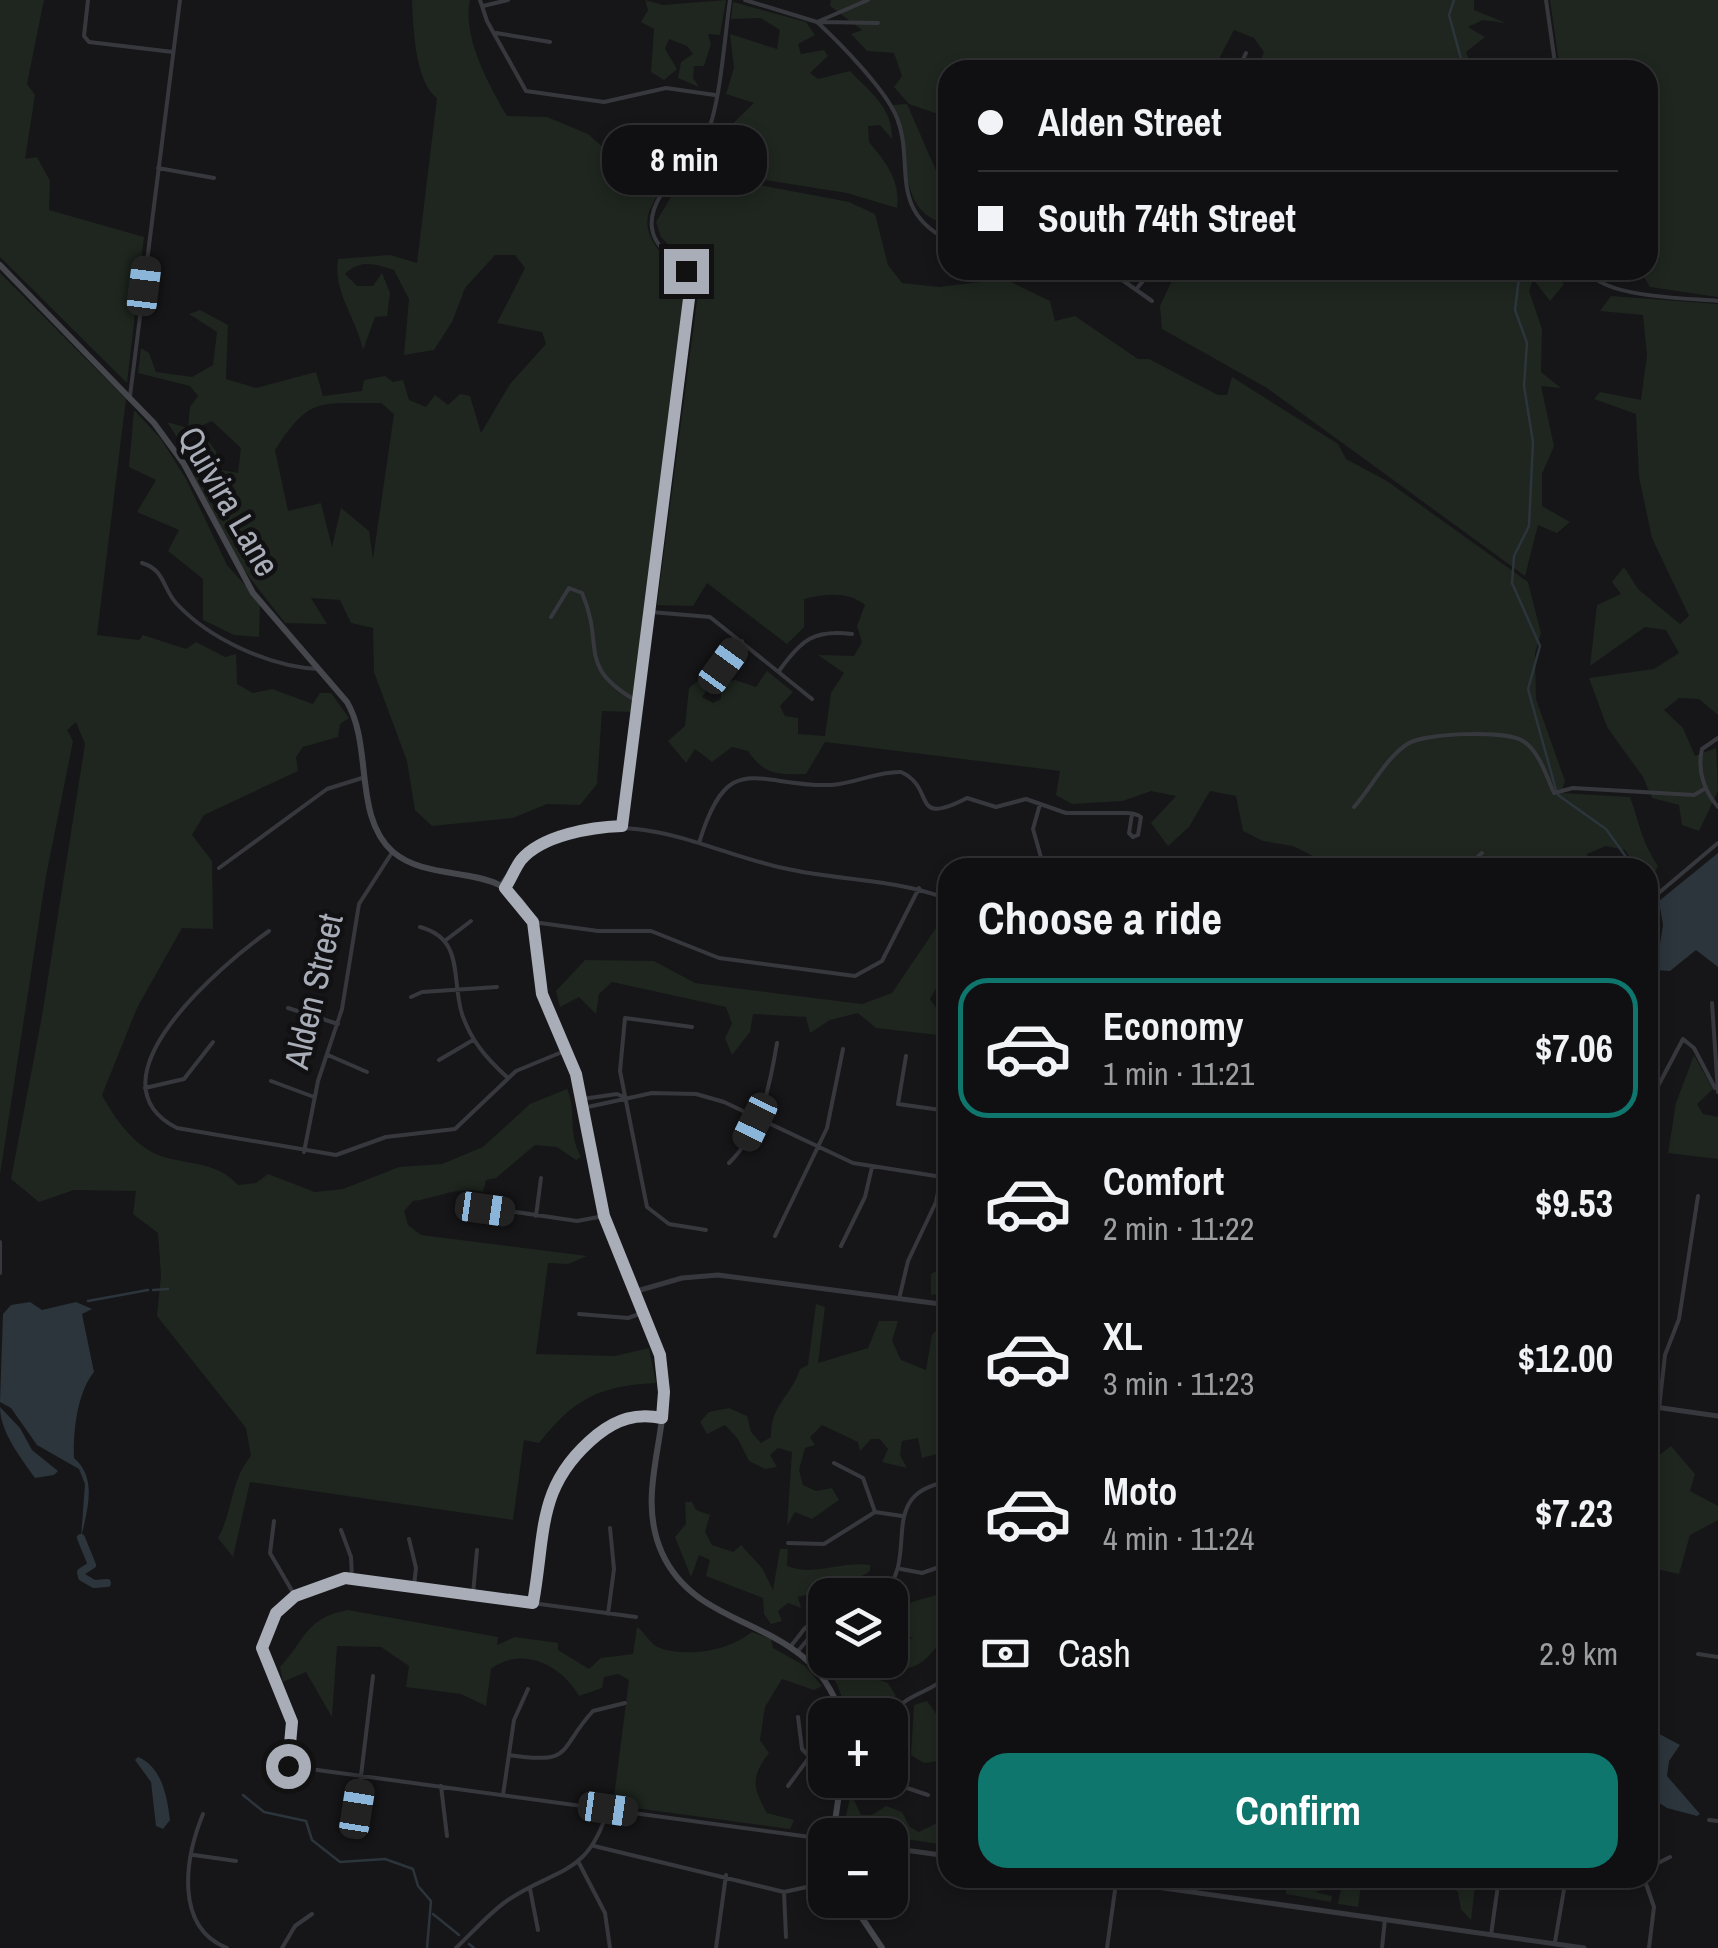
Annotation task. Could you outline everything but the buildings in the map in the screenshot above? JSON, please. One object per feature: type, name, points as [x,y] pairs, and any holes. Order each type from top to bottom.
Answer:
[{"type":"main road","name":"Quivira Lane","points":[[0,265],[130,396],[184,464],[253,593],[352,710],[377,830],[393,851]]},
{"type":"main road","points":[[393,851],[415,864],[483,876],[502,887],[533,922],[542,994],[568,1050],[583,1104],[604,1216],[645,1312],[663,1373],[662,1418],[650,1504],[652,1528],[664,1559],[688,1589],[708,1605],[794,1648],[821,1674],[832,1698]]},
{"type":"main road","points":[[865,1918],[882,1948]]},
{"type":"street","points":[[88,0],[86,40],[174,52]]},
{"type":"street","points":[[130,396],[180,0]]},
{"type":"street","points":[[508,0],[481,3],[526,91],[604,102],[666,88],[715,95]]},
{"type":"street","points":[[622,826],[691,283],[686,271],[658,245],[651,222],[656,204],[707,134],[730,0]]},
{"type":"street","points":[[745,0],[818,22],[878,23]]},
{"type":"street","points":[[766,6],[770,0]]},
{"type":"street","points":[[818,22],[868,0]]},
{"type":"street","points":[[1546,0],[1555,60]]},
{"type":"street","points":[[818,22],[895,113],[905,188],[924,223],[938,233]]},
{"type":"street","points":[[494,33],[550,42]]},
{"type":"street","points":[[1243,60],[1246,53]]},
{"type":"street","points":[[158,168],[214,178]]},
{"type":"street","points":[[1125,280],[1152,301]]},
{"type":"street","points":[[1138,288],[1144,280]]},
{"type":"street","points":[[1595,280],[1616,289],[1718,301]]},
{"type":"street","points":[[142,563],[159,571],[170,596],[195,620],[264,657],[319,669]]},
{"type":"street","points":[[551,617],[570,588],[582,593],[597,663],[606,683],[640,703]]},
{"type":"street","points":[[651,612],[702,614],[742,641],[812,699]]},
{"type":"street","points":[[779,670],[809,635],[824,631],[852,634]]},
{"type":"street","points":[[722,677],[723,666],[742,641]]},
{"type":"street","points":[[1354,807],[1404,746],[1422,738],[1448,736],[1502,734],[1523,740],[1539,760],[1554,794],[1572,788],[1694,794],[1706,788]]},
{"type":"street","points":[[1718,738],[1706,744],[1700,755],[1706,788],[1718,807]]},
{"type":"street","points":[[699,843],[720,792],[752,777],[836,784],[896,771],[911,777],[924,802],[936,810],[967,798],[996,807],[1021,800],[1066,813],[1132,814]]},
{"type":"street","points":[[219,868],[327,789],[366,777]]},
{"type":"street","points":[[1040,804],[1033,829],[1041,858]]},
{"type":"street","points":[[502,887],[517,865],[534,850],[578,832],[622,826],[783,868],[918,888],[938,895]]},
{"type":"street","points":[[1658,894],[1718,843]]},
{"type":"street","name":"Alden Street","points":[[304,1152],[314,1097],[338,1024],[362,896],[393,851]]},
{"type":"street","points":[[1477,858],[1482,853]]},
{"type":"street","points":[[533,922],[598,931],[652,931],[720,958],[855,976],[882,961],[918,888]]},
{"type":"street","points":[[446,940],[471,921]]},
{"type":"street","points":[[420,927],[446,940],[455,961],[460,1010],[473,1040],[508,1078]]},
{"type":"street","points":[[268,931],[164,1030],[146,1068],[145,1088],[158,1116],[176,1128],[304,1152],[336,1154],[386,1137],[455,1129],[508,1078],[568,1050]]},
{"type":"street","points":[[410,998],[458,988],[497,987]]},
{"type":"street","points":[[1712,1003],[1717,1090]]},
{"type":"street","points":[[288,1008],[338,1024]]},
{"type":"street","points":[[692,1028],[625,1018],[620,1063],[647,1208],[669,1224],[706,1230]]},
{"type":"street","points":[[1658,1086],[1683,1039],[1694,1048],[1717,1090]]},
{"type":"street","points":[[439,1060],[473,1040]]},
{"type":"street","points":[[145,1088],[184,1079],[212,1042]]},
{"type":"street","points":[[730,1164],[769,1090],[777,1043]]},
{"type":"street","points":[[775,1236],[818,1148],[836,1097],[844,1048]]},
{"type":"street","points":[[328,1055],[366,1072]]},
{"type":"street","points":[[906,1056],[898,1104],[938,1110]]},
{"type":"street","points":[[271,1081],[314,1097]]},
{"type":"street","points":[[583,1104],[617,1094],[696,1094],[818,1148],[872,1167],[938,1176]]},
{"type":"street","points":[[841,1246],[864,1197],[872,1167]]},
{"type":"street","points":[[536,1216],[541,1178]]},
{"type":"street","points":[[899,1300],[908,1261],[938,1194]]},
{"type":"street","points":[[1698,1196],[1679,1319],[1666,1355],[1659,1408],[1718,1416]]},
{"type":"street","points":[[468,1205],[577,1221],[604,1216]]},
{"type":"street","points":[[0,1242],[0,1273]]},
{"type":"street","points":[[637,1291],[682,1278],[718,1275],[938,1304]]},
{"type":"street","points":[[579,1314],[628,1318],[645,1312]]},
{"type":"street","points":[[533,1603],[549,1498],[561,1470],[612,1424],[634,1416],[662,1418]]},
{"type":"street","points":[[834,1462],[864,1478],[875,1512]]},
{"type":"street","points":[[894,1578],[901,1569],[902,1516],[919,1492],[938,1485]]},
{"type":"street","points":[[788,1543],[824,1544],[875,1512],[902,1516]]},
{"type":"street","points":[[274,1521],[270,1553],[295,1596]]},
{"type":"street","points":[[608,1614],[614,1569],[610,1528]]},
{"type":"street","points":[[341,1530],[351,1557],[352,1578]]},
{"type":"street","points":[[409,1539],[416,1568],[414,1586]]},
{"type":"street","points":[[473,1594],[476,1550]]},
{"type":"street","points":[[901,1569],[938,1569]]},
{"type":"street","points":[[636,1617],[352,1578],[326,1582],[295,1596],[276,1613],[262,1648],[292,1722],[288,1766],[808,1837]]},
{"type":"street","points":[[794,1648],[808,1632]]},
{"type":"street","points":[[1698,1654],[1718,1657]]},
{"type":"street","points":[[357,1809],[373,1676]]},
{"type":"street","points":[[908,1698],[938,1681]]},
{"type":"street","points":[[504,1795],[516,1716],[528,1689]]},
{"type":"street","points":[[509,1755],[540,1759],[560,1754],[574,1743],[594,1711],[625,1703]]},
{"type":"street","points":[[788,1786],[808,1759],[798,1737],[798,1717]]},
{"type":"street","points":[[441,1786],[447,1836]]},
{"type":"street","points":[[908,1788],[928,1795]]},
{"type":"street","points":[[456,1948],[494,1910],[579,1863],[594,1846],[608,1809]]},
{"type":"street","points":[[204,1814],[189,1902],[193,1922],[214,1942],[227,1948]]},
{"type":"street","points":[[1709,1820],[1718,1821]]},
{"type":"street","points":[[594,1846],[784,1892],[808,1887]]},
{"type":"street","points":[[908,1850],[938,1855]]},
{"type":"street","points":[[194,1855],[236,1861]]},
{"type":"street","points":[[1658,1863],[1670,1856]]},
{"type":"street","points":[[579,1863],[605,1913],[610,1948]]},
{"type":"street","points":[[716,1948],[726,1875]]},
{"type":"street","points":[[1107,1948],[1115,1888]]},
{"type":"street","points":[[1171,1888],[1584,1948]]},
{"type":"street","points":[[1491,1934],[1498,1888]]},
{"type":"street","points":[[1554,1946],[1564,1888]]},
{"type":"street","points":[[1648,1888],[1654,1906],[1650,1948]]},
{"type":"street","points":[[530,1889],[538,1930]]},
{"type":"street","points":[[784,1892],[786,1937]]},
{"type":"street","points":[[282,1948],[294,1926],[312,1914]]},
{"type":"street","points":[[1382,1948],[1385,1919]]},
{"type":"street","points":[[862,1940],[874,1931]]},
{"type":"shaded area","points":[[0,0],[44,0],[27,84],[35,95],[25,159],[37,157],[50,181],[49,210],[144,237],[127,383],[0,257]]},
{"type":"shaded area","points":[[412,0],[470,0],[473,45],[507,116],[547,117],[588,134],[604,148],[630,154],[649,148],[683,159],[657,196],[647,222],[656,247],[686,282],[634,712],[602,711],[597,784],[580,805],[547,804],[513,818],[432,826],[415,810],[407,761],[374,672],[373,628],[351,623],[340,600],[311,598],[327,624],[285,623],[239,564],[190,468],[194,444],[206,438],[216,451],[216,469],[238,473],[241,448],[212,421],[177,437],[167,422],[188,428],[190,407],[198,396],[190,386],[138,373],[141,348],[149,353],[156,372],[192,377],[213,365],[217,332],[189,314],[200,310],[228,325],[226,379],[256,388],[316,372],[323,396],[362,391],[364,380],[385,376],[393,382],[403,380],[409,400],[426,407],[435,395],[448,405],[460,394],[470,396],[481,433],[510,384],[546,344],[542,332],[497,323],[525,268],[515,255],[495,255],[465,288],[452,322],[434,350],[404,355],[409,299],[394,270],[362,265],[345,274],[357,286],[373,286],[382,273],[390,293],[387,316],[375,317],[363,350],[337,271],[338,259],[390,255],[417,263],[437,98],[420,67]],"holes":[[[381,403],[394,414],[373,559],[369,531],[341,508],[332,547],[321,503],[288,511],[275,450],[298,420],[318,406]]]},
{"type":"shaded area","points":[[645,0],[663,5],[726,0],[720,35],[708,34],[711,44],[704,66],[694,66],[693,78],[699,87],[678,78],[681,62],[693,54],[687,46],[669,39],[665,49],[677,69],[664,80],[651,72],[654,29],[641,22],[648,10]]},
{"type":"shaded area","points":[[831,0],[1474,0],[1474,10],[1506,23],[1483,20],[1468,27],[1485,37],[1466,52],[1469,60],[1261,60],[1264,52],[1254,38],[1234,30],[1218,60],[938,60],[935,113],[909,104],[894,87],[902,76],[894,53],[867,51],[851,34],[862,30],[830,6]]},
{"type":"shaded area","points":[[1550,0],[1718,0],[1718,297],[1650,287],[1646,280],[1658,280],[1660,259],[1658,60],[1559,60]]},
{"type":"shaded area","points":[[733,2],[806,22],[815,35],[798,44],[801,54],[824,50],[828,56],[810,73],[818,79],[850,71],[879,101],[889,118],[892,139],[880,125],[868,126],[869,142],[894,180],[897,208],[847,193],[691,168],[713,150],[736,158],[742,148],[722,134],[754,103],[726,94],[734,68],[730,34],[777,49],[780,30],[761,18],[731,19]]},
{"type":"shaded area","points":[[907,104],[938,175],[938,220],[919,206],[911,192],[893,105]]},
{"type":"shaded area","points":[[686,171],[849,202],[875,214],[888,265],[902,283],[939,287],[1007,280],[1050,301],[1055,321],[1075,316],[1138,359],[1149,359],[1218,395],[1227,395],[1232,377],[1338,444],[1346,459],[1387,481],[1528,582],[1541,633],[1535,653],[1536,699],[1565,781],[1561,793],[1630,797],[1654,858],[1630,858],[1625,850],[1606,846],[1587,854],[1588,858],[1317,858],[1293,846],[1263,841],[1243,831],[1236,796],[1210,791],[1189,827],[1168,846],[1151,823],[1176,796],[1151,791],[1123,801],[1072,804],[1056,795],[1060,771],[825,742],[806,774],[773,772],[760,765],[748,751],[732,747],[712,762],[695,749],[686,763],[668,741],[685,726],[689,688],[703,677],[712,683],[702,697],[713,703],[721,699],[720,684],[735,680],[756,687],[767,671],[793,692],[780,706],[785,716],[798,718],[798,734],[825,736],[831,693],[844,673],[818,655],[854,656],[862,642],[857,626],[865,605],[844,596],[804,599],[804,627],[787,644],[707,583],[693,606],[657,605],[700,278],[661,237],[656,222]]},
{"type":"shaded area","points":[[0,273],[126,399],[97,635],[139,640],[143,635],[186,649],[196,642],[225,657],[236,654],[237,684],[253,693],[272,689],[313,704],[320,693],[331,693],[349,718],[340,724],[338,737],[303,747],[296,757],[298,771],[204,815],[192,835],[212,861],[213,929],[182,928],[137,1008],[102,1095],[127,1132],[154,1153],[213,1168],[238,1185],[256,1183],[268,1174],[315,1192],[343,1189],[399,1167],[442,1164],[483,1147],[530,1104],[567,1089],[574,1139],[581,1157],[576,1160],[557,1147],[535,1145],[496,1178],[486,1180],[483,1192],[457,1191],[413,1201],[404,1211],[408,1225],[421,1235],[587,1256],[568,1264],[548,1263],[536,1354],[615,1356],[649,1348],[656,1383],[603,1391],[564,1415],[539,1443],[524,1440],[513,1520],[250,1482],[233,1557],[218,1538],[244,1465],[251,1456],[246,1428],[157,1316],[161,1275],[158,1233],[133,1214],[136,1191],[74,1190],[39,1202],[11,1179],[42,1016],[85,744],[76,722],[67,730],[73,741],[46,876],[0,1175]]},
{"type":"shaded area","points":[[1172,280],[1533,280],[1529,291],[1542,329],[1541,372],[1561,388],[1541,386],[1554,446],[1542,474],[1542,506],[1570,522],[1557,533],[1538,525],[1525,576],[1267,388],[1162,329],[1160,306]]},
{"type":"shaded area","points":[[1534,280],[1559,280],[1564,284],[1550,301]]},
{"type":"shaded area","points":[[1611,296],[1718,304],[1718,715],[1699,699],[1679,698],[1664,710],[1683,728],[1695,756],[1716,748],[1718,791],[1699,831],[1682,825],[1679,805],[1652,798],[1643,777],[1607,727],[1589,678],[1654,669],[1679,653],[1666,630],[1645,627],[1590,666],[1597,605],[1621,594],[1612,582],[1624,567],[1638,589],[1680,624],[1689,616],[1652,538],[1639,477],[1636,414],[1594,399],[1600,392],[1641,400],[1647,355],[1643,315],[1600,311]]},
{"type":"shaded area","points":[[134,410],[161,439],[186,479],[227,565],[260,602],[259,637],[234,635],[203,620],[203,579],[168,551],[179,530],[137,512],[156,480],[129,467]]},
{"type":"shaded area","points":[[1718,853],[1718,967],[1696,950],[1670,971],[1658,970],[1663,925],[1659,901]]},
{"type":"shaded area","points":[[938,928],[938,985],[930,999],[938,1011],[938,1035],[876,1028],[858,1013],[830,1020],[810,1033],[806,1017],[753,1014],[750,1032],[732,1055],[725,1038],[732,1024],[726,1007],[612,982],[599,994],[596,1014],[579,997],[560,1007],[556,991],[585,960],[654,961],[695,983],[862,1004],[892,993]]},
{"type":"shaded area","points":[[1694,1055],[1713,1089],[1697,1104],[1703,1114],[1718,1117],[1718,1159],[1668,1153],[1676,1103]]},
{"type":"shaded area","points":[[938,1270],[938,1294],[931,1295],[931,1274]]},
{"type":"shaded area","points":[[30,1302],[42,1310],[76,1302],[92,1309],[82,1314],[94,1372],[80,1402],[74,1437],[74,1458],[88,1485],[81,1538],[85,1484],[79,1469],[37,1445],[11,1408],[0,1402],[3,1314],[11,1305]]},
{"type":"shaded area","points":[[816,1304],[825,1307],[818,1363],[868,1348],[879,1321],[898,1321],[892,1341],[901,1360],[926,1370],[932,1335],[938,1328],[938,1454],[922,1458],[918,1438],[902,1441],[900,1455],[907,1468],[882,1462],[888,1449],[880,1439],[871,1439],[860,1451],[858,1442],[822,1425],[810,1437],[815,1445],[805,1448],[799,1470],[803,1485],[816,1491],[832,1488],[839,1500],[812,1519],[795,1512],[787,1526],[792,1452],[778,1448],[770,1455],[777,1467],[765,1469],[749,1461],[738,1439],[725,1425],[707,1434],[700,1422],[709,1412],[729,1408],[747,1416],[751,1432],[761,1443],[771,1437],[778,1408],[800,1369],[808,1365]]},
{"type":"shaded area","points":[[0,1407],[20,1428],[32,1450],[58,1471],[54,1475],[35,1478],[7,1435]]},
{"type":"shaded area","points":[[1671,1446],[1695,1474],[1690,1491],[1718,1506],[1718,1520],[1690,1535],[1679,1574],[1658,1569],[1658,1453]]},
{"type":"shaded area","points":[[685,1502],[692,1502],[696,1510],[710,1515],[705,1532],[712,1545],[733,1552],[741,1545],[762,1568],[773,1590],[780,1549],[788,1549],[787,1566],[797,1569],[859,1564],[870,1565],[870,1571],[854,1578],[808,1578],[808,1594],[798,1597],[801,1608],[788,1603],[778,1611],[782,1621],[771,1624],[764,1614],[763,1598],[706,1576],[710,1560],[699,1555],[691,1577],[675,1537],[686,1524]]},
{"type":"shaded area","points":[[938,1595],[938,1644],[926,1659],[908,1668],[908,1642],[913,1637],[908,1638],[908,1605]]},
{"type":"shaded area","points":[[348,1610],[498,1637],[497,1645],[515,1637],[558,1643],[558,1650],[589,1669],[601,1658],[633,1654],[637,1627],[657,1646],[671,1651],[721,1648],[752,1632],[771,1639],[773,1648],[805,1666],[808,1678],[815,1678],[822,1686],[814,1690],[782,1679],[765,1707],[760,1740],[769,1753],[756,1776],[756,1790],[767,1813],[794,1820],[790,1829],[613,1805],[629,1680],[618,1674],[604,1677],[602,1688],[579,1696],[552,1668],[528,1659],[515,1659],[491,1669],[486,1706],[461,1694],[406,1687],[409,1666],[381,1647],[337,1646],[332,1717],[306,1672],[283,1682],[280,1667],[315,1624]]},
{"type":"shaded area","points":[[833,1678],[874,1678],[888,1683],[896,1696],[842,1698]]},
{"type":"shaded area","points":[[927,1701],[938,1716],[938,1761],[924,1763],[911,1755],[914,1705]]},
{"type":"shaded area","points":[[1658,1733],[1680,1745],[1669,1761],[1667,1776],[1700,1814],[1667,1808],[1658,1802]]},
{"type":"shaded area","points":[[138,1757],[153,1768],[162,1783],[170,1820],[163,1829],[156,1826],[151,1782],[135,1760]]},
{"type":"shaded area","points":[[850,1798],[861,1815],[872,1815],[886,1806],[902,1812],[905,1818],[845,1818]]},
{"type":"shaded area","points":[[938,1822],[938,1844],[908,1839],[908,1823],[919,1832]]},
{"type":"shaded area","points":[[1286,1888],[1330,1888],[1315,1892],[1332,1896],[1331,1902],[1286,1894]]},
{"type":"shaded area","points":[[1341,1888],[1361,1888],[1358,1907],[1338,1904]]},
{"type":"shaded area","points":[[1451,1888],[1475,1888],[1471,1920],[1461,1909],[1458,1892]]},
{"type":"waterway","points":[[1454,0],[1449,15],[1461,60]]},
{"type":"waterway","points":[[1519,280],[1515,310],[1527,343],[1524,386],[1533,442],[1529,526],[1514,556],[1512,583],[1540,646],[1528,689],[1556,790]]},
{"type":"waterway","points":[[1558,795],[1606,829],[1627,858]]},
{"type":"waterway","points":[[153,1290],[168,1289]]},
{"type":"waterway","points":[[88,1301],[148,1290]]},
{"type":"waterway","points":[[81,1538],[92,1565],[81,1572],[82,1577],[94,1584],[107,1583]]},
{"type":"waterway","points":[[243,1795],[264,1812],[306,1821],[312,1840],[340,1862],[385,1859],[413,1869],[418,1886],[431,1901],[427,1948]]},
{"type":"waterway","points":[[433,1914],[459,1935]]},
{"type":"waterway","points":[[469,1944],[474,1948]]},
{"type":"route","points":[[288,1766],[292,1722],[264,1662],[262,1648],[265,1632],[286,1603],[306,1589],[345,1578],[533,1603],[549,1498],[561,1470],[612,1424],[634,1416],[662,1418],[660,1355],[604,1216],[576,1074],[542,994],[533,922],[505,888],[522,858],[534,850],[578,832],[622,826],[691,283],[686,271]]}]
